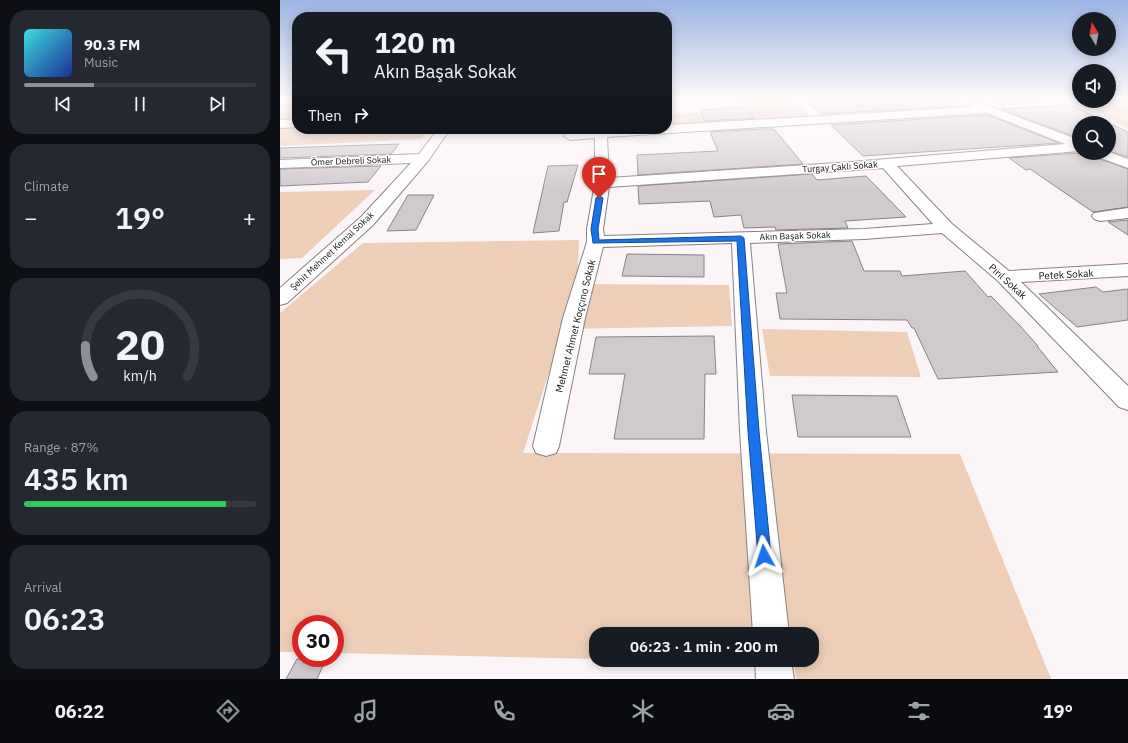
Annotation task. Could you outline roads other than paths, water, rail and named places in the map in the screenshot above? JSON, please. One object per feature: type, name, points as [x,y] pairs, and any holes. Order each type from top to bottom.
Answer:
[{"type":"street","points":[[1039,130],[1072,143]]},
{"type":"street","name":"Şehit Mehmet Kemal Sokak","points":[[280,299],[367,221],[423,158],[440,134]]},
{"type":"street","points":[[570,136],[601,134]]},
{"type":"street","name":"Mehmet Ahmet Koççıno Sokak","points":[[546,446],[574,318],[596,242],[595,229],[602,183],[601,134]]},
{"type":"street","name":"Turgay Çaklı Sokak","points":[[602,183],[886,163],[1072,147]]},
{"type":"street","name":"Ömer Debreli Sokak","points":[[280,164],[423,158]]},
{"type":"street","points":[[1116,159],[1128,164]]},
{"type":"street","name":"Pırıl Sokak","points":[[886,163],[946,228],[1005,277],[1128,401]]},
{"type":"street","points":[[1100,216],[1128,213]]},
{"type":"street","name":"Akın Başak Sokak","points":[[596,242],[864,234],[946,228]]},
{"type":"street","points":[[741,238],[753,431],[770,627]]},
{"type":"street","name":"Petek Sokak","points":[[1005,277],[1128,270]]},
{"type":"street","points":[[774,667],[775,679]]}]
